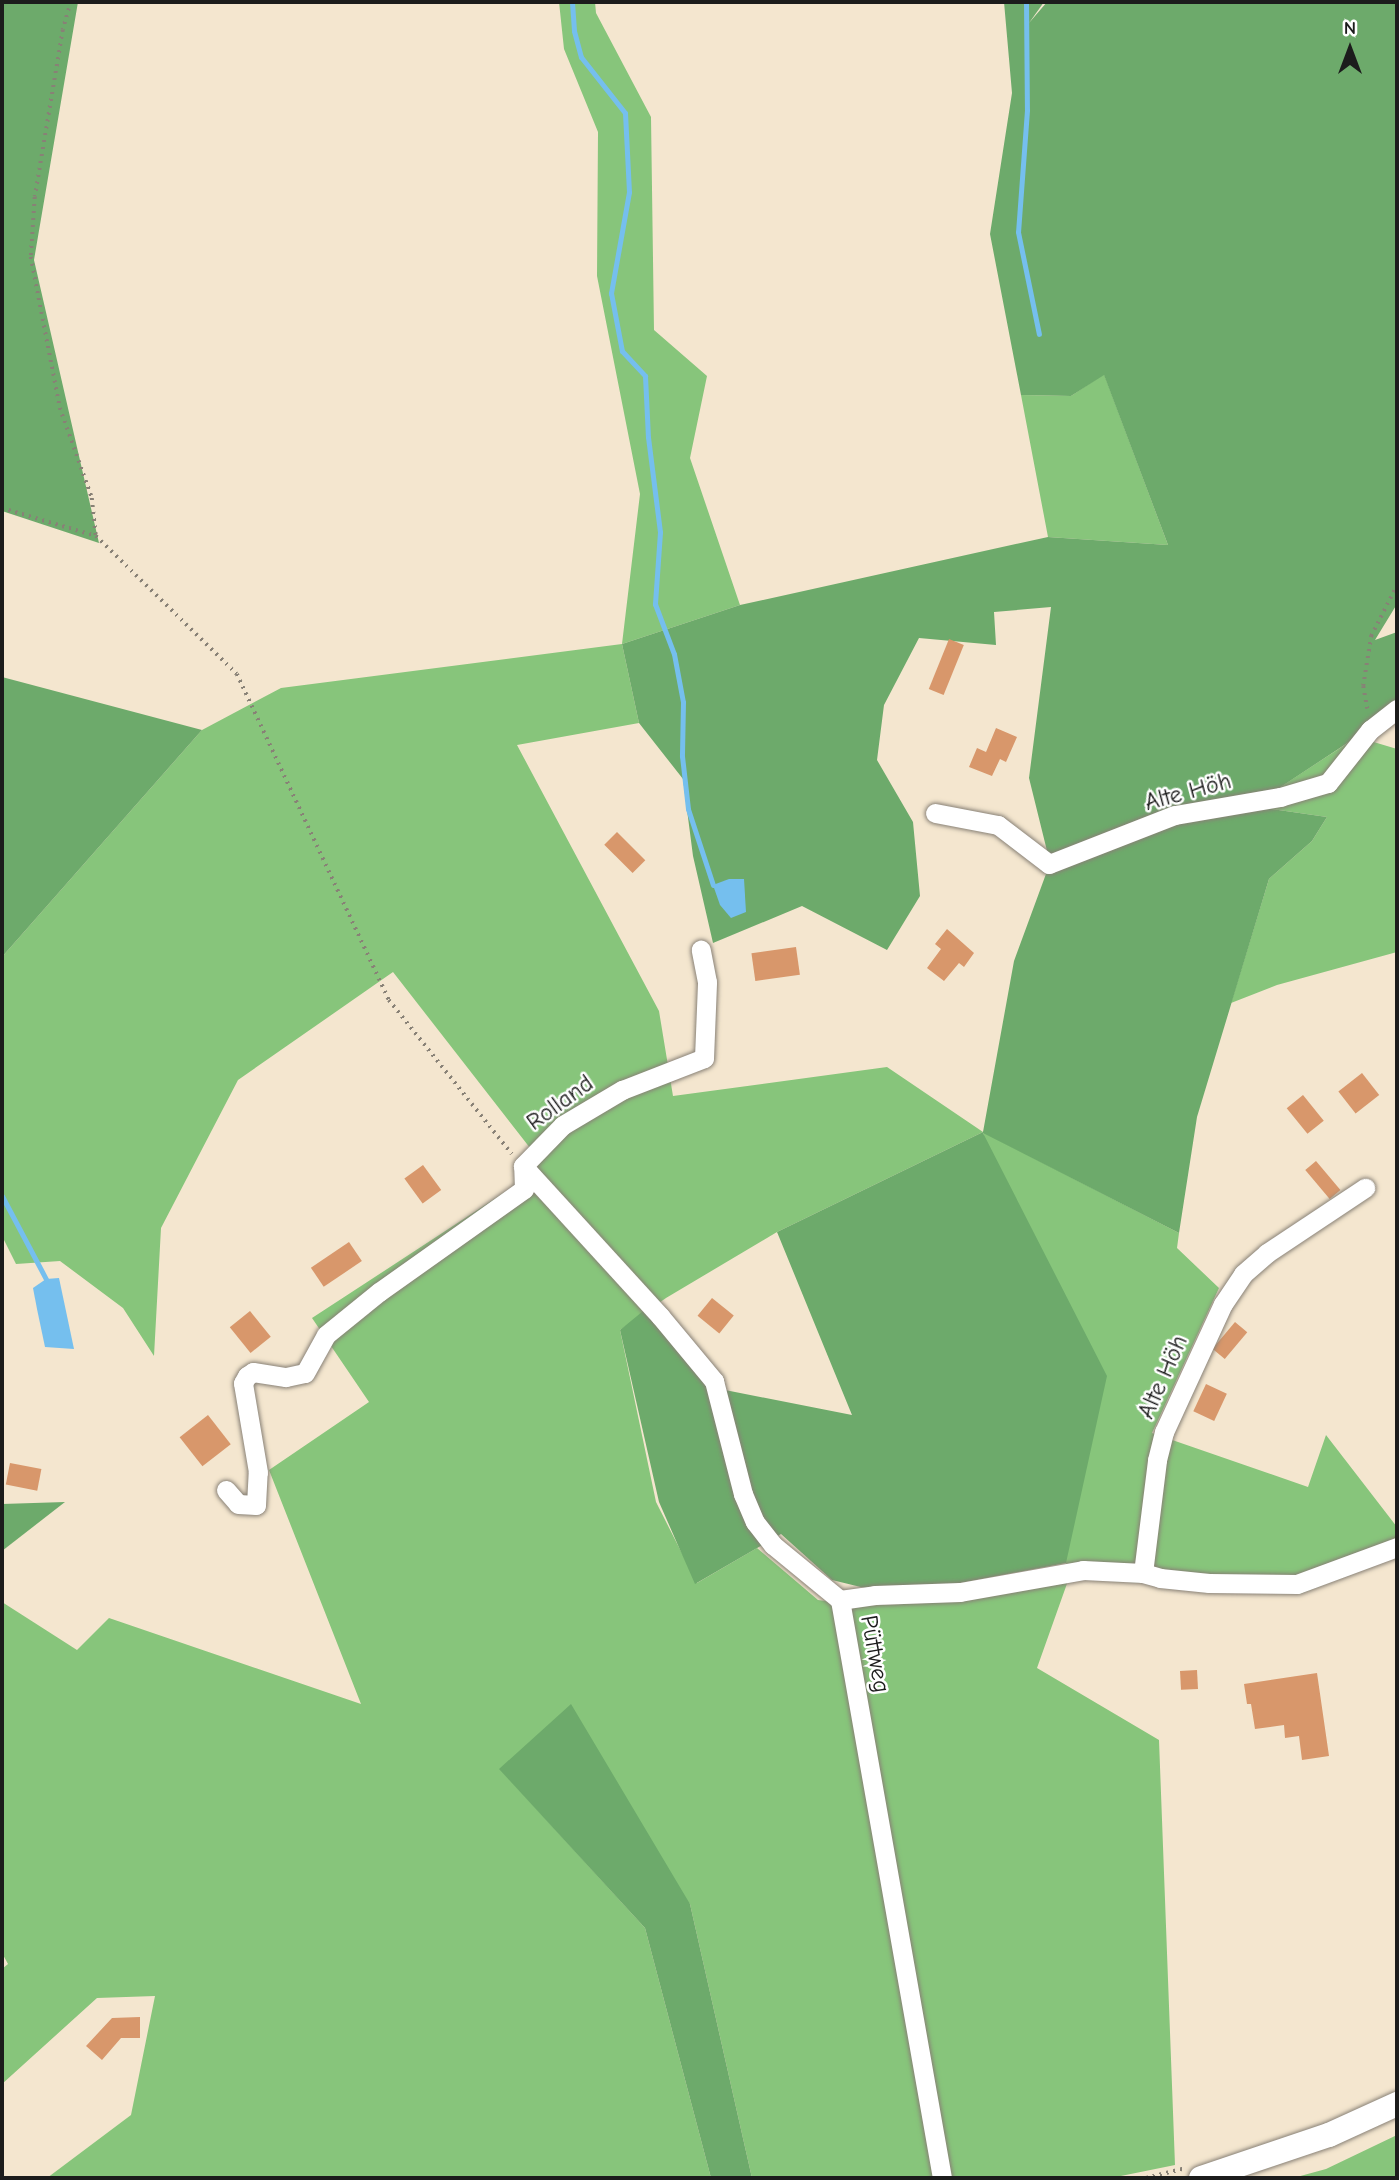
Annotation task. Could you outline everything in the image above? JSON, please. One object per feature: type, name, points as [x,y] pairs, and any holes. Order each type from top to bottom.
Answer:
[{"type":"main road","points":[[1201,2178],[1329,2136],[1397,2104]]},
{"type":"lane","name":"Alte Höh","points":[[935,813],[999,825],[1049,864],[1175,816],[1280,797],[1328,783],[1370,730],[1397,709]]},
{"type":"lane","name":"Rolland","points":[[226,1490],[238,1504],[256,1505],[258,1472],[243,1383],[247,1376],[253,1372],[286,1377],[305,1373],[326,1335],[379,1292],[524,1189],[523,1166],[563,1125],[591,1106],[704,1058],[707,982],[701,950]]},
{"type":"lane","name":"Püttweg","points":[[523,1166],[660,1316],[714,1381],[743,1494],[755,1522],[773,1545],[840,1600],[942,2178]]},
{"type":"lane","name":"Alte Höh","points":[[1143,1573],[1157,1460],[1164,1432],[1223,1304],[1243,1274],[1267,1253],[1365,1188]]},
{"type":"lane","points":[[840,1600],[875,1595],[960,1592],[1083,1570],[1143,1573],[1160,1578],[1209,1583],[1297,1584],[1397,1547]]},
{"type":"path","points":[[71,2],[62,30],[36,197],[31,257],[60,408],[92,498],[96,536]]},
{"type":"path","points":[[2,508],[96,536],[237,674],[389,1000],[523,1166]]},
{"type":"path","points":[[1370,730],[1363,686],[1371,636],[1397,585]]},
{"type":"green space","points":[[2,2],[78,2],[34,260],[99,543],[2,511]]},
{"type":"green space","points":[[559,2],[595,2],[596,13],[651,117],[654,330],[707,376],[690,458],[740,605],[622,644],[640,494],[597,276],[598,132],[564,49]]},
{"type":"green space","points":[[1004,2],[1044,2],[1029,23],[1047,2],[1397,2],[1397,604],[1375,640],[1397,632],[1397,701],[1358,736],[1252,806],[1327,817],[1312,841],[1269,879],[1197,1117],[1179,1233],[983,1133],[1107,1376],[1066,1563],[944,1586],[873,1590],[832,1580],[781,1534],[695,1584],[659,1502],[620,1330],[648,1307],[725,1390],[852,1415],[777,1232],[983,1132],[1014,961],[1050,863],[1029,778],[1051,607],[994,612],[996,645],[919,638],[884,705],[877,760],[913,822],[920,896],[887,950],[802,906],[713,943],[693,856],[683,779],[639,723],[622,644],[740,605],[1048,537],[1168,545],[1104,375],[1071,396],[1021,395],[990,234],[1012,93]]},
{"type":"green space","points":[[1104,374],[1168,545],[1048,537],[1021,395],[1071,396]]},
{"type":"green space","points":[[622,644],[639,723],[517,745],[659,1011],[673,1096],[887,1067],[983,1132],[777,1232],[666,1298],[620,1330],[656,1502],[697,1583],[757,1548],[818,1600],[861,1606],[945,1602],[1069,1578],[1037,1668],[1159,1740],[1175,2165],[1111,2178],[752,2178],[690,1904],[500,1769],[645,1928],[711,2178],[47,2178],[131,2115],[155,1996],[97,1998],[2,2084],[2,1969],[8,1964],[2,1953],[2,1602],[77,1650],[109,1618],[361,1704],[269,1470],[369,1402],[312,1318],[519,1183],[541,1162],[393,972],[238,1080],[161,1228],[154,1356],[123,1308],[60,1261],[16,1264],[2,1236],[2,957],[202,730],[281,688]]},
{"type":"green space","points":[[2,677],[202,730],[2,957]]},
{"type":"green space","points":[[1357,737],[1397,749],[1397,952],[1277,985],[1231,1003],[1269,879],[1312,841],[1327,817],[1251,806]]},
{"type":"green space","points":[[983,1132],[1179,1233],[1177,1248],[1219,1288],[1152,1433],[1308,1487],[1326,1435],[1397,1527],[1397,1556],[1300,1594],[1069,1578]]},
{"type":"green space","points":[[65,1502],[2,1551],[2,1504]]},
{"type":"green space","points":[[571,1704],[690,1904],[752,2178],[711,2178],[645,1928],[499,1769]]},
{"type":"green space","points":[[1397,2135],[1397,2178],[1293,2178],[1326,2169]]},
{"type":"water","points":[[729,879],[744,879],[746,912],[731,918],[720,905],[713,885]]},
{"type":"water","points":[[59,1278],[74,1349],[45,1347],[33,1288],[46,1279]]},
{"type":"building","points":[[949,639],[964,645],[944,695],[929,689]]},
{"type":"building","points":[[996,728],[1017,737],[1006,762],[1000,759],[992,776],[969,767],[977,748],[986,752]]},
{"type":"building","points":[[617,832],[645,860],[633,873],[604,845]]},
{"type":"building","points":[[947,929],[974,953],[964,967],[959,963],[944,981],[927,968],[941,949],[935,944]]},
{"type":"building","points":[[796,947],[800,975],[755,981],[751,953]]},
{"type":"building","points":[[1362,1073],[1379,1095],[1356,1114],[1338,1091]]},
{"type":"building","points":[[1303,1095],[1324,1121],[1307,1134],[1287,1108]]},
{"type":"building","points":[[1316,1161],[1340,1190],[1330,1199],[1305,1170]]},
{"type":"building","points":[[423,1165],[441,1190],[423,1204],[404,1179]]},
{"type":"building","points":[[349,1242],[362,1261],[324,1287],[311,1268]]},
{"type":"building","points":[[712,1298],[734,1316],[719,1333],[698,1316]]},
{"type":"building","points":[[250,1311],[271,1337],[251,1353],[230,1327]]},
{"type":"building","points":[[1235,1322],[1247,1332],[1225,1359],[1213,1349]]},
{"type":"building","points":[[1206,1384],[1227,1394],[1214,1421],[1193,1411]]},
{"type":"building","points":[[208,1415],[231,1444],[202,1466],[180,1437]]},
{"type":"building","points":[[10,1463],[41,1469],[37,1491],[6,1485]]},
{"type":"building","points":[[1197,1670],[1198,1689],[1181,1690],[1180,1671]]},
{"type":"building","points":[[1317,1673],[1329,1756],[1302,1760],[1299,1736],[1285,1738],[1284,1725],[1255,1729],[1244,1684]]},
{"type":"building","points":[[140,2017],[140,2038],[121,2038],[102,2060],[86,2046],[112,2018]]},
{"type":"waterway","points":[[572,2],[574,31],[581,57],[625,113],[629,192],[611,293],[622,351],[645,376],[648,437],[660,532],[655,604],[674,654],[683,702],[682,756],[688,809],[713,885]]},
{"type":"waterway","points":[[1026,2],[1027,110],[1018,232],[1039,334]]},
{"type":"waterway","points":[[2,1196],[46,1279]]}]
